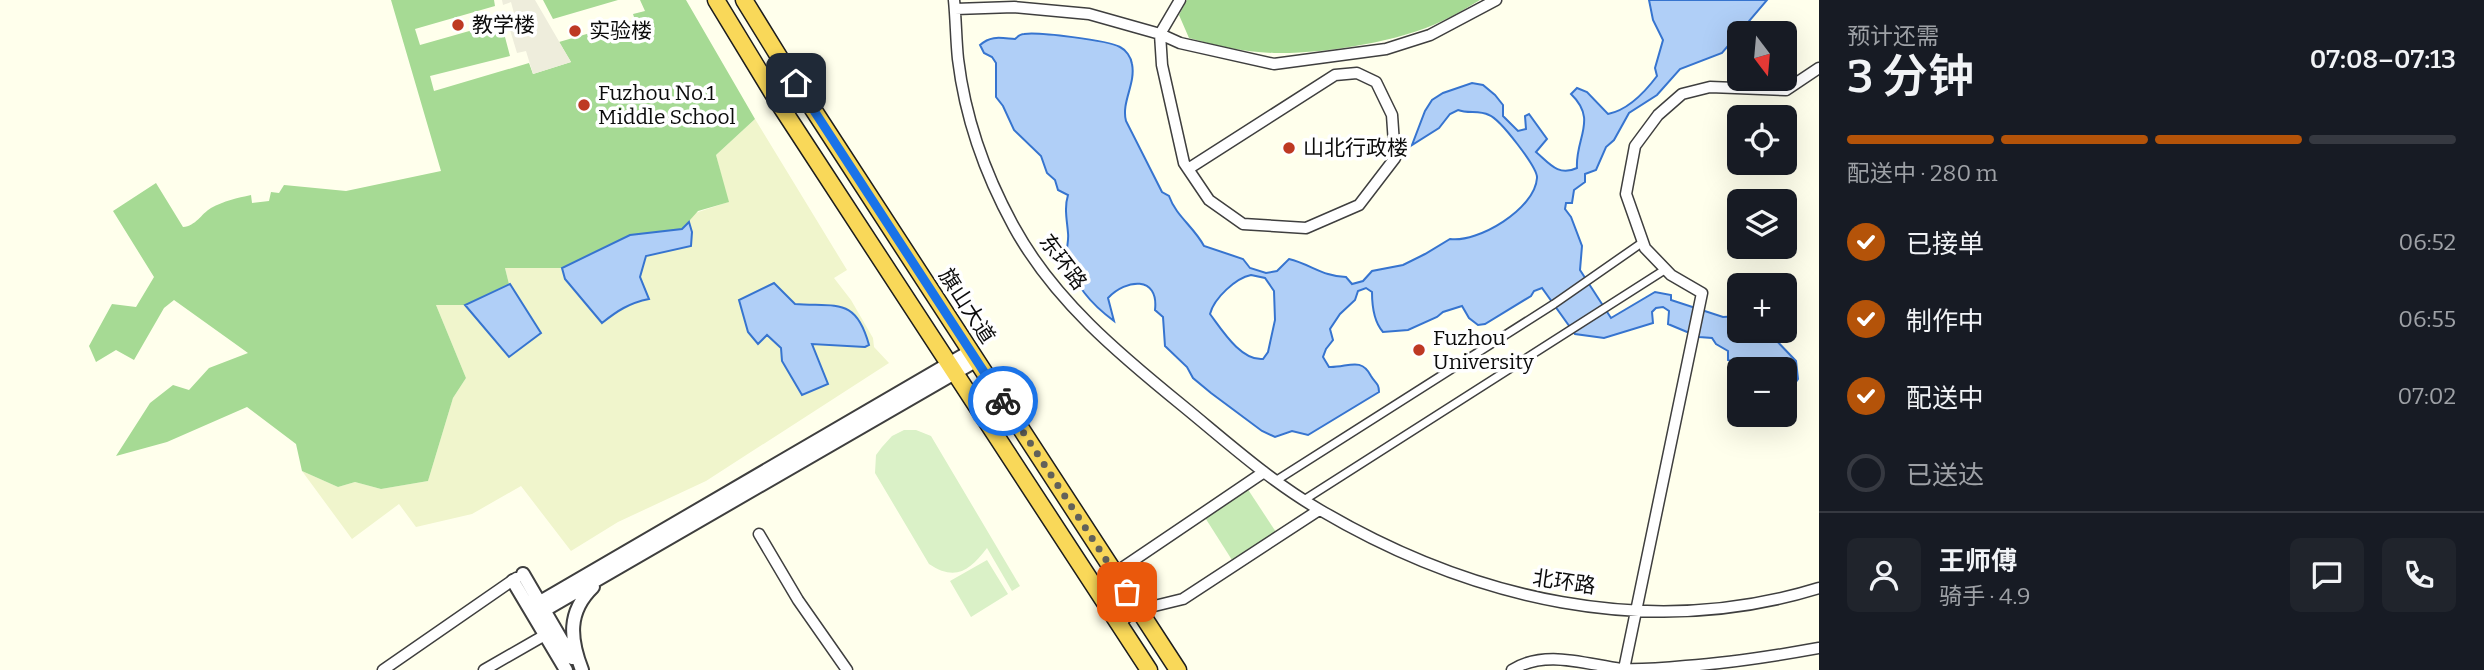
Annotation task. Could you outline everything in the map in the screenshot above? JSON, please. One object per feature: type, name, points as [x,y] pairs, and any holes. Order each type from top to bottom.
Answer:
[{"type":"highway","points":[[716,0],[778,102],[1149,670]]},
{"type":"highway","name":"旗山大道","points":[[744,0],[1178,670]]},
{"type":"street","points":[[1180,0],[1160,34],[1161,65],[1184,163],[1188,169],[1209,200],[1243,225],[1306,228],[1359,205],[1395,158],[1392,114],[1376,82],[1357,74],[1335,75],[1188,169]]},
{"type":"street","points":[[954,5],[1089,14],[1160,34],[1180,43],[1274,64],[1386,49],[1430,36],[1496,0]]},
{"type":"street","name":"东环路","points":[[954,5],[958,60],[970,119],[987,170],[1013,226],[1038,265],[1075,311],[1121,356],[1264,472],[1304,500]]},
{"type":"street","points":[[1624,669],[1702,292],[1671,275],[1645,248],[1626,194],[1635,146],[1658,115],[1682,94],[1710,87],[1786,90],[1819,68]]},
{"type":"street","points":[[1277,480],[1553,304],[1643,242]]},
{"type":"street","points":[[1304,500],[1604,306],[1666,269]]},
{"type":"street","points":[[537,609],[974,356]]},
{"type":"street","points":[[537,609],[608,573],[953,368]]},
{"type":"street","points":[[1094,587],[1264,472]]},
{"type":"street","name":"北环路","points":[[1304,500],[1318,510],[1396,550],[1472,582],[1552,601],[1635,610],[1706,610],[1760,602],[1819,588]]},
{"type":"street","points":[[1118,622],[1138,610],[1183,599],[1318,510]]},
{"type":"street","points":[[759,534],[798,600],[847,670]]},
{"type":"street","points":[[581,670],[572,639],[573,619],[585,595],[608,573]]},
{"type":"street","points":[[383,670],[518,577],[537,609],[581,670]]},
{"type":"street","points":[[537,609],[545,635],[566,670]]},
{"type":"street","points":[[484,670],[545,635]]},
{"type":"street","points":[[1512,670],[1521,664],[1561,658],[1601,668],[1654,670],[1744,662],[1819,648]]},
{"type":"green space","points":[[391,0],[494,0],[495,6],[415,29],[420,45],[501,22],[510,56],[430,76],[434,91],[529,63],[533,74],[571,62],[559,42],[635,20],[633,14],[645,11],[640,0],[686,0],[755,119],[716,155],[729,202],[698,211],[682,229],[630,235],[562,268],[505,268],[509,284],[465,305],[436,305],[466,378],[453,398],[428,481],[381,489],[355,482],[338,487],[302,471],[296,444],[247,407],[167,442],[116,456],[150,403],[173,385],[189,390],[209,368],[248,353],[174,300],[164,308],[134,360],[116,350],[96,362],[89,346],[112,304],[136,307],[154,277],[113,211],[156,183],[183,227],[195,222],[221,203],[251,195],[252,203],[269,201],[271,192],[279,193],[284,185],[346,191],[441,171]]},
{"type":"green space","points":[[543,0],[618,0],[553,19]]},
{"type":"green space","points":[[1187,0],[1480,0],[1447,19],[1383,41],[1337,49],[1274,53],[1231,48],[1189,38],[1179,15]]},
{"type":"green space","points":[[755,119],[847,270],[834,278],[851,300],[873,338],[874,347],[889,363],[706,481],[618,522],[571,551],[521,486],[472,514],[416,527],[399,504],[352,539],[302,471],[338,487],[355,482],[381,489],[428,481],[453,398],[466,378],[436,305],[465,305],[509,284],[505,268],[562,268],[630,235],[728,202],[716,155]]},
{"type":"green space","points":[[904,430],[916,430],[931,436],[1020,586],[1012,591],[987,548],[975,562],[955,573],[929,564],[875,473],[876,455],[892,436]]},
{"type":"green space","points":[[1247,488],[1276,532],[1232,560],[1204,516]]},
{"type":"green space","points":[[987,560],[1008,594],[971,617],[950,581]]},
{"type":"shaded area","points":[[502,0],[535,0],[571,62],[533,74],[526,51],[517,53],[507,20],[515,17],[511,2],[503,5]]},
{"type":"water","points":[[1649,0],[1767,0],[1749,21],[1727,21],[1727,47],[1722,53],[1680,69],[1657,95],[1629,113],[1614,140],[1606,147],[1596,170],[1585,174],[1585,182],[1574,190],[1572,203],[1566,203],[1565,209],[1571,217],[1582,246],[1580,270],[1611,318],[1655,292],[1671,295],[1671,300],[1727,317],[1727,343],[1779,343],[1792,357],[1728,357],[1728,351],[1716,344],[1712,338],[1699,337],[1668,324],[1669,311],[1663,307],[1652,312],[1653,323],[1604,338],[1575,334],[1542,288],[1485,324],[1478,325],[1469,318],[1462,306],[1443,312],[1408,330],[1383,332],[1373,308],[1372,292],[1366,288],[1358,291],[1355,300],[1340,314],[1330,329],[1333,340],[1323,357],[1329,367],[1353,364],[1363,366],[1378,385],[1379,392],[1308,435],[1292,431],[1275,437],[1262,431],[1211,393],[1193,378],[1187,367],[1165,346],[1163,317],[1155,310],[1155,299],[1147,286],[1132,284],[1108,298],[1114,321],[1084,292],[1078,284],[1067,255],[1068,195],[1058,190],[1055,180],[1047,173],[1041,156],[1014,130],[996,97],[996,63],[984,53],[980,45],[992,38],[1015,39],[1021,34],[1032,34],[1088,39],[1122,48],[1131,59],[1133,71],[1125,107],[1126,121],[1162,192],[1169,196],[1176,210],[1204,246],[1243,259],[1250,268],[1266,273],[1277,271],[1289,259],[1331,275],[1346,277],[1352,284],[1363,281],[1372,271],[1403,265],[1450,239],[1475,236],[1489,230],[1516,212],[1534,190],[1537,178],[1531,164],[1501,125],[1485,114],[1458,110],[1450,114],[1439,128],[1412,145],[1432,100],[1443,93],[1472,83],[1483,85],[1503,105],[1503,116],[1518,131],[1526,129],[1525,116],[1529,114],[1547,139],[1536,152],[1554,168],[1570,170],[1577,168],[1584,121],[1579,103],[1571,94],[1577,88],[1587,92],[1608,114],[1622,109],[1636,100],[1657,76],[1655,68],[1663,40],[1653,20]],"holes":[[[1251,275],[1265,278],[1274,291],[1275,320],[1268,352],[1263,359],[1255,358],[1240,350],[1210,314],[1221,295],[1245,277]]]},
{"type":"water","points":[[689,222],[692,232],[691,246],[646,256],[640,277],[649,299],[624,308],[602,323],[565,279],[562,268],[630,235],[682,229]]},
{"type":"water","points":[[774,283],[795,304],[833,306],[851,312],[864,330],[869,345],[812,344],[828,384],[802,395],[782,361],[781,348],[767,335],[758,344],[748,332],[739,300]]},
{"type":"water","points":[[510,284],[541,333],[509,357],[465,305]]},
{"type":"way so far","points":[[1003,401],[1127,592]]},
{"type":"place","name":"教学楼","points":[[458,25]]},
{"type":"place","name":"实验楼","points":[[575,31]]},
{"type":"place","name":"Fuzhou No.1 Middle School","points":[[584,105]]},
{"type":"place","name":"山北行政楼","points":[[1289,148]]},
{"type":"place","name":"Fuzhou University","points":[[1419,350]]},
{"type":"route","points":[[796,83],[1003,401]]}]
